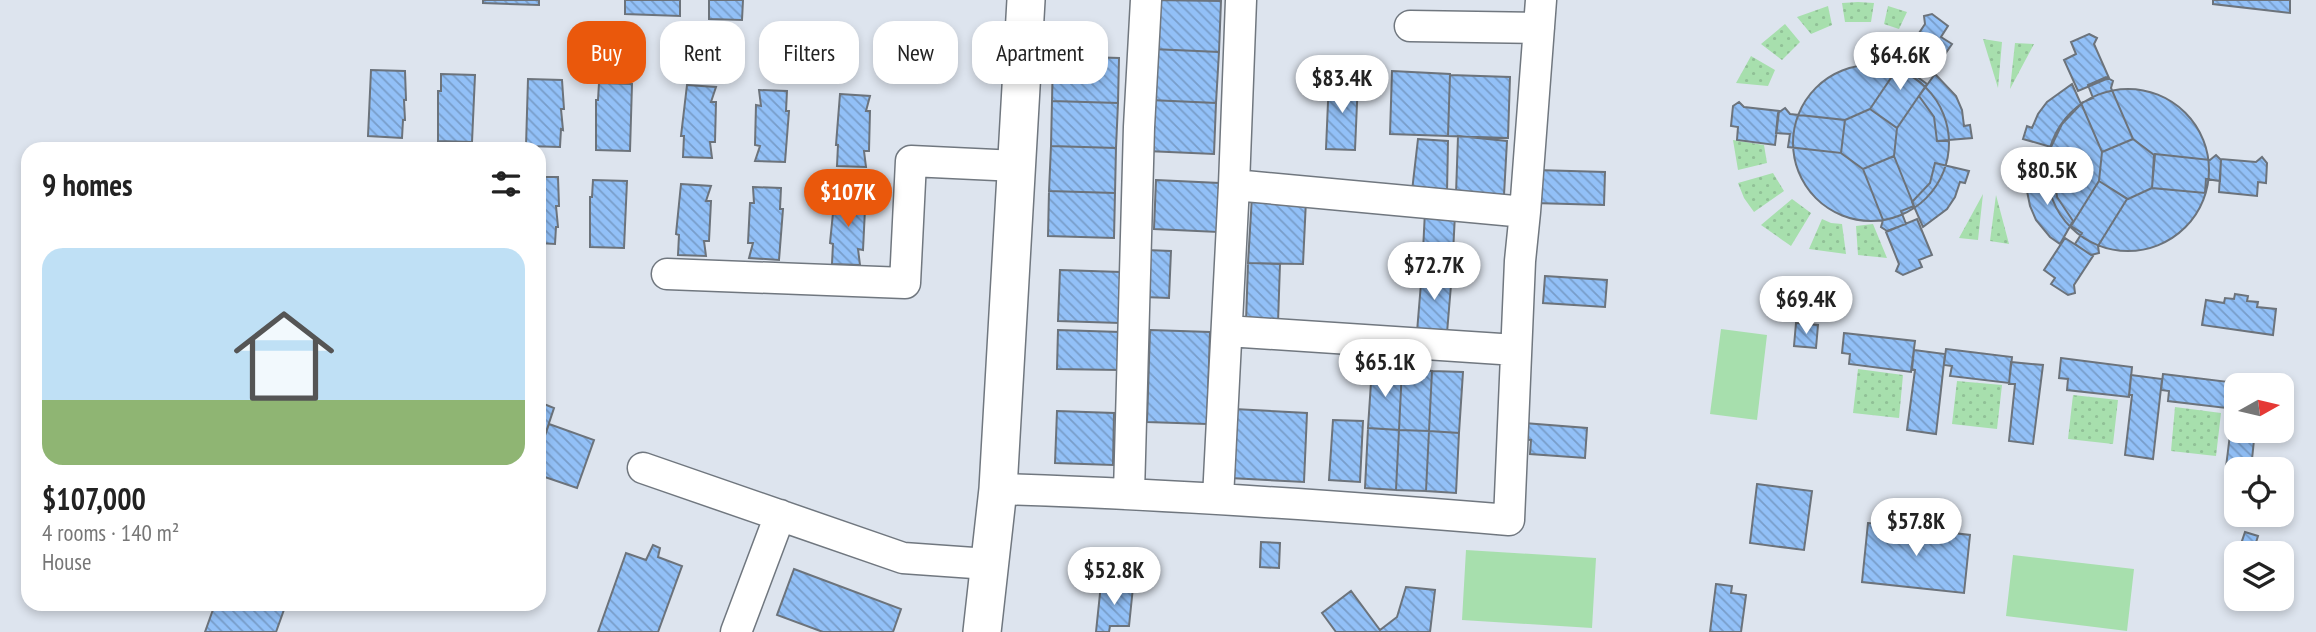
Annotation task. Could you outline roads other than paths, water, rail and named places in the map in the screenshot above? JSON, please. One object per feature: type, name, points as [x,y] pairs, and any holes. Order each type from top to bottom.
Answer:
[{"type":"main road","points":[[982,632],[998,489],[1027,0]]},
{"type":"street","points":[[1129,493],[1139,127],[1146,0]]},
{"type":"street","points":[[1219,498],[1241,0]]},
{"type":"street","points":[[998,489],[1219,498],[1509,520],[1520,261],[1540,14],[1410,26]]},
{"type":"street","points":[[667,274],[905,284],[911,161],[1017,166]]},
{"type":"street","points":[[1234,185],[1525,212]]},
{"type":"street","points":[[1227,331],[1516,350]]},
{"type":"street","points":[[643,468],[902,558],[988,564]]},
{"type":"street","points":[[736,632],[780,515]]}]
